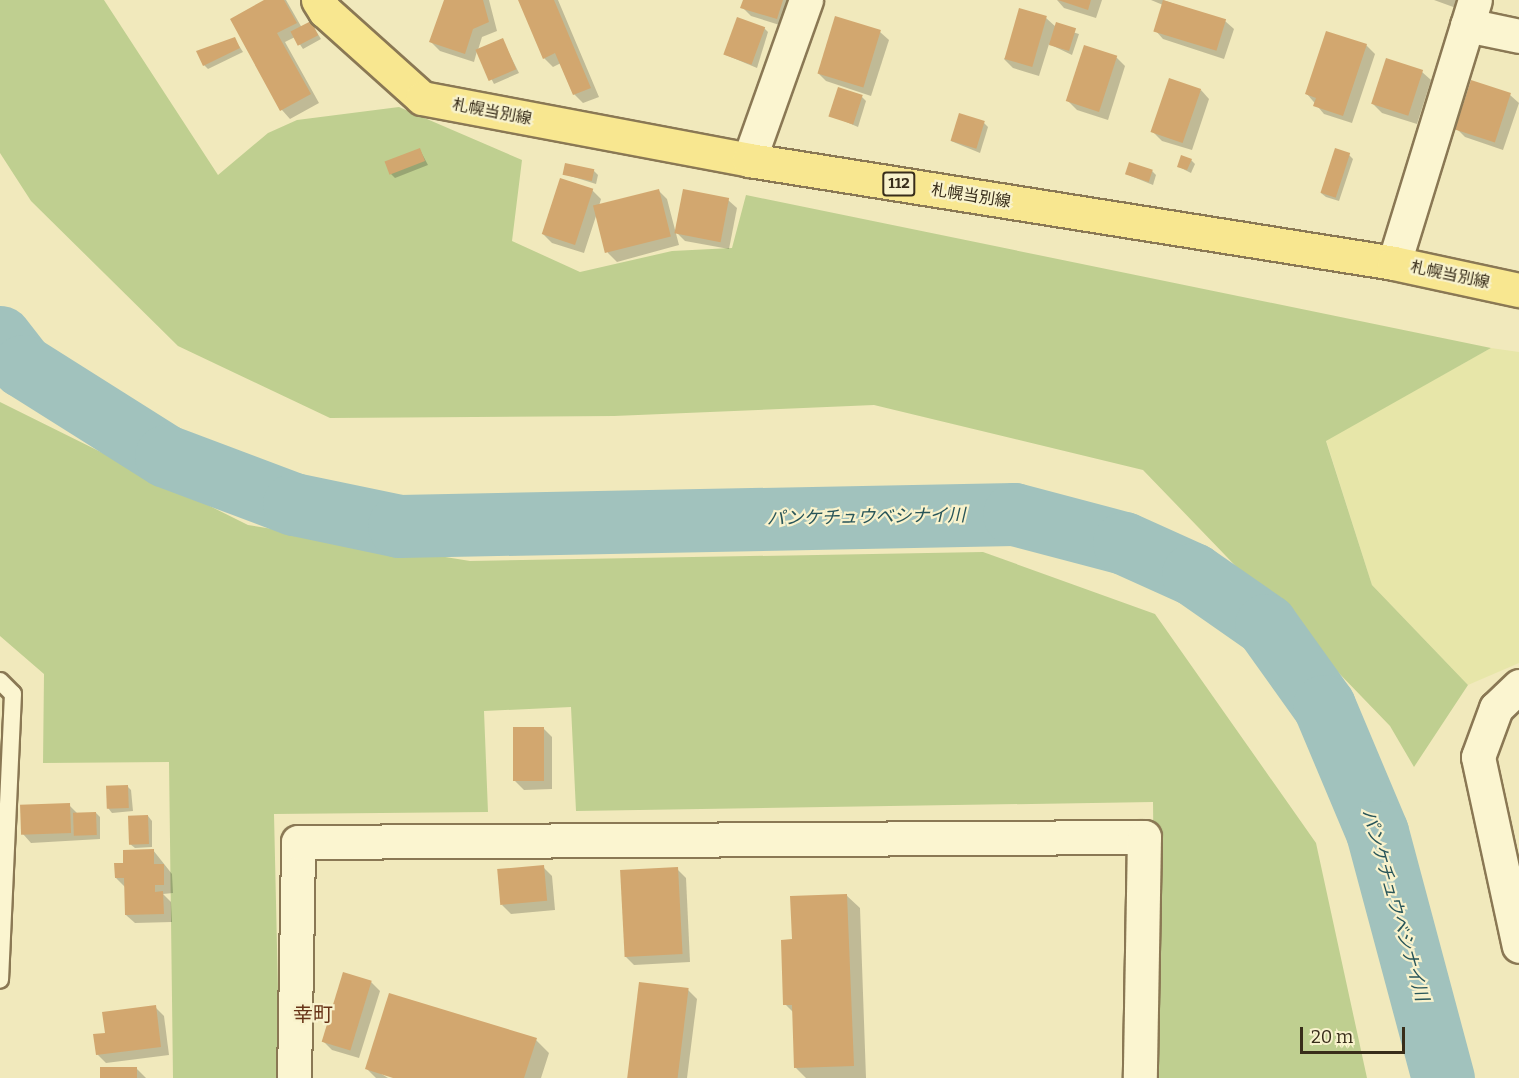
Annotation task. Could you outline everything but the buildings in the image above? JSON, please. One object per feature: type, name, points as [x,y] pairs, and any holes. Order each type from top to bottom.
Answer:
[{"type":"main road","name":"札幌当別線","points":[[318,0],[325,11],[422,98],[749,160],[1395,263],[1519,290]]},
{"type":"street","points":[[749,160],[806,0]]},
{"type":"street","points":[[1395,263],[1471,13],[1519,36]]},
{"type":"street","points":[[1519,686],[1496,708],[1478,757],[1519,946]]},
{"type":"street","points":[[294,1078],[298,842],[1144,837],[1140,1078]]},
{"type":"lane","points":[[0,681],[14,694],[0,980]]},
{"type":"shaded area","points":[[1491,348],[1519,352],[1519,663],[1468,685],[1372,585],[1326,440]]},
{"type":"green space","points":[[0,0],[104,0],[218,175],[268,133],[297,120],[399,107],[522,160],[512,241],[580,272],[672,251],[732,248],[746,195],[1491,348],[1326,441],[1372,585],[1468,685],[1414,767],[1390,726],[1143,470],[874,405],[614,416],[330,418],[178,346],[31,201],[0,153]]},
{"type":"green space","points":[[0,402],[248,525],[470,561],[983,552],[1155,614],[1316,843],[1367,1078],[1156,1078],[1153,802],[576,811],[571,707],[484,711],[488,812],[274,814],[280,1078],[173,1078],[169,762],[43,763],[44,674],[0,636]]},
{"type":"waterway","name":"パンケチュウベシナイ川","points":[[0,337],[23,366],[166,456],[294,504],[399,526],[1014,514],[1124,543],[1193,574],[1266,625],[1324,706],[1377,832],[1443,1078]]},
{"type":"district","name":"幸町","points":[[313,1014]]}]
